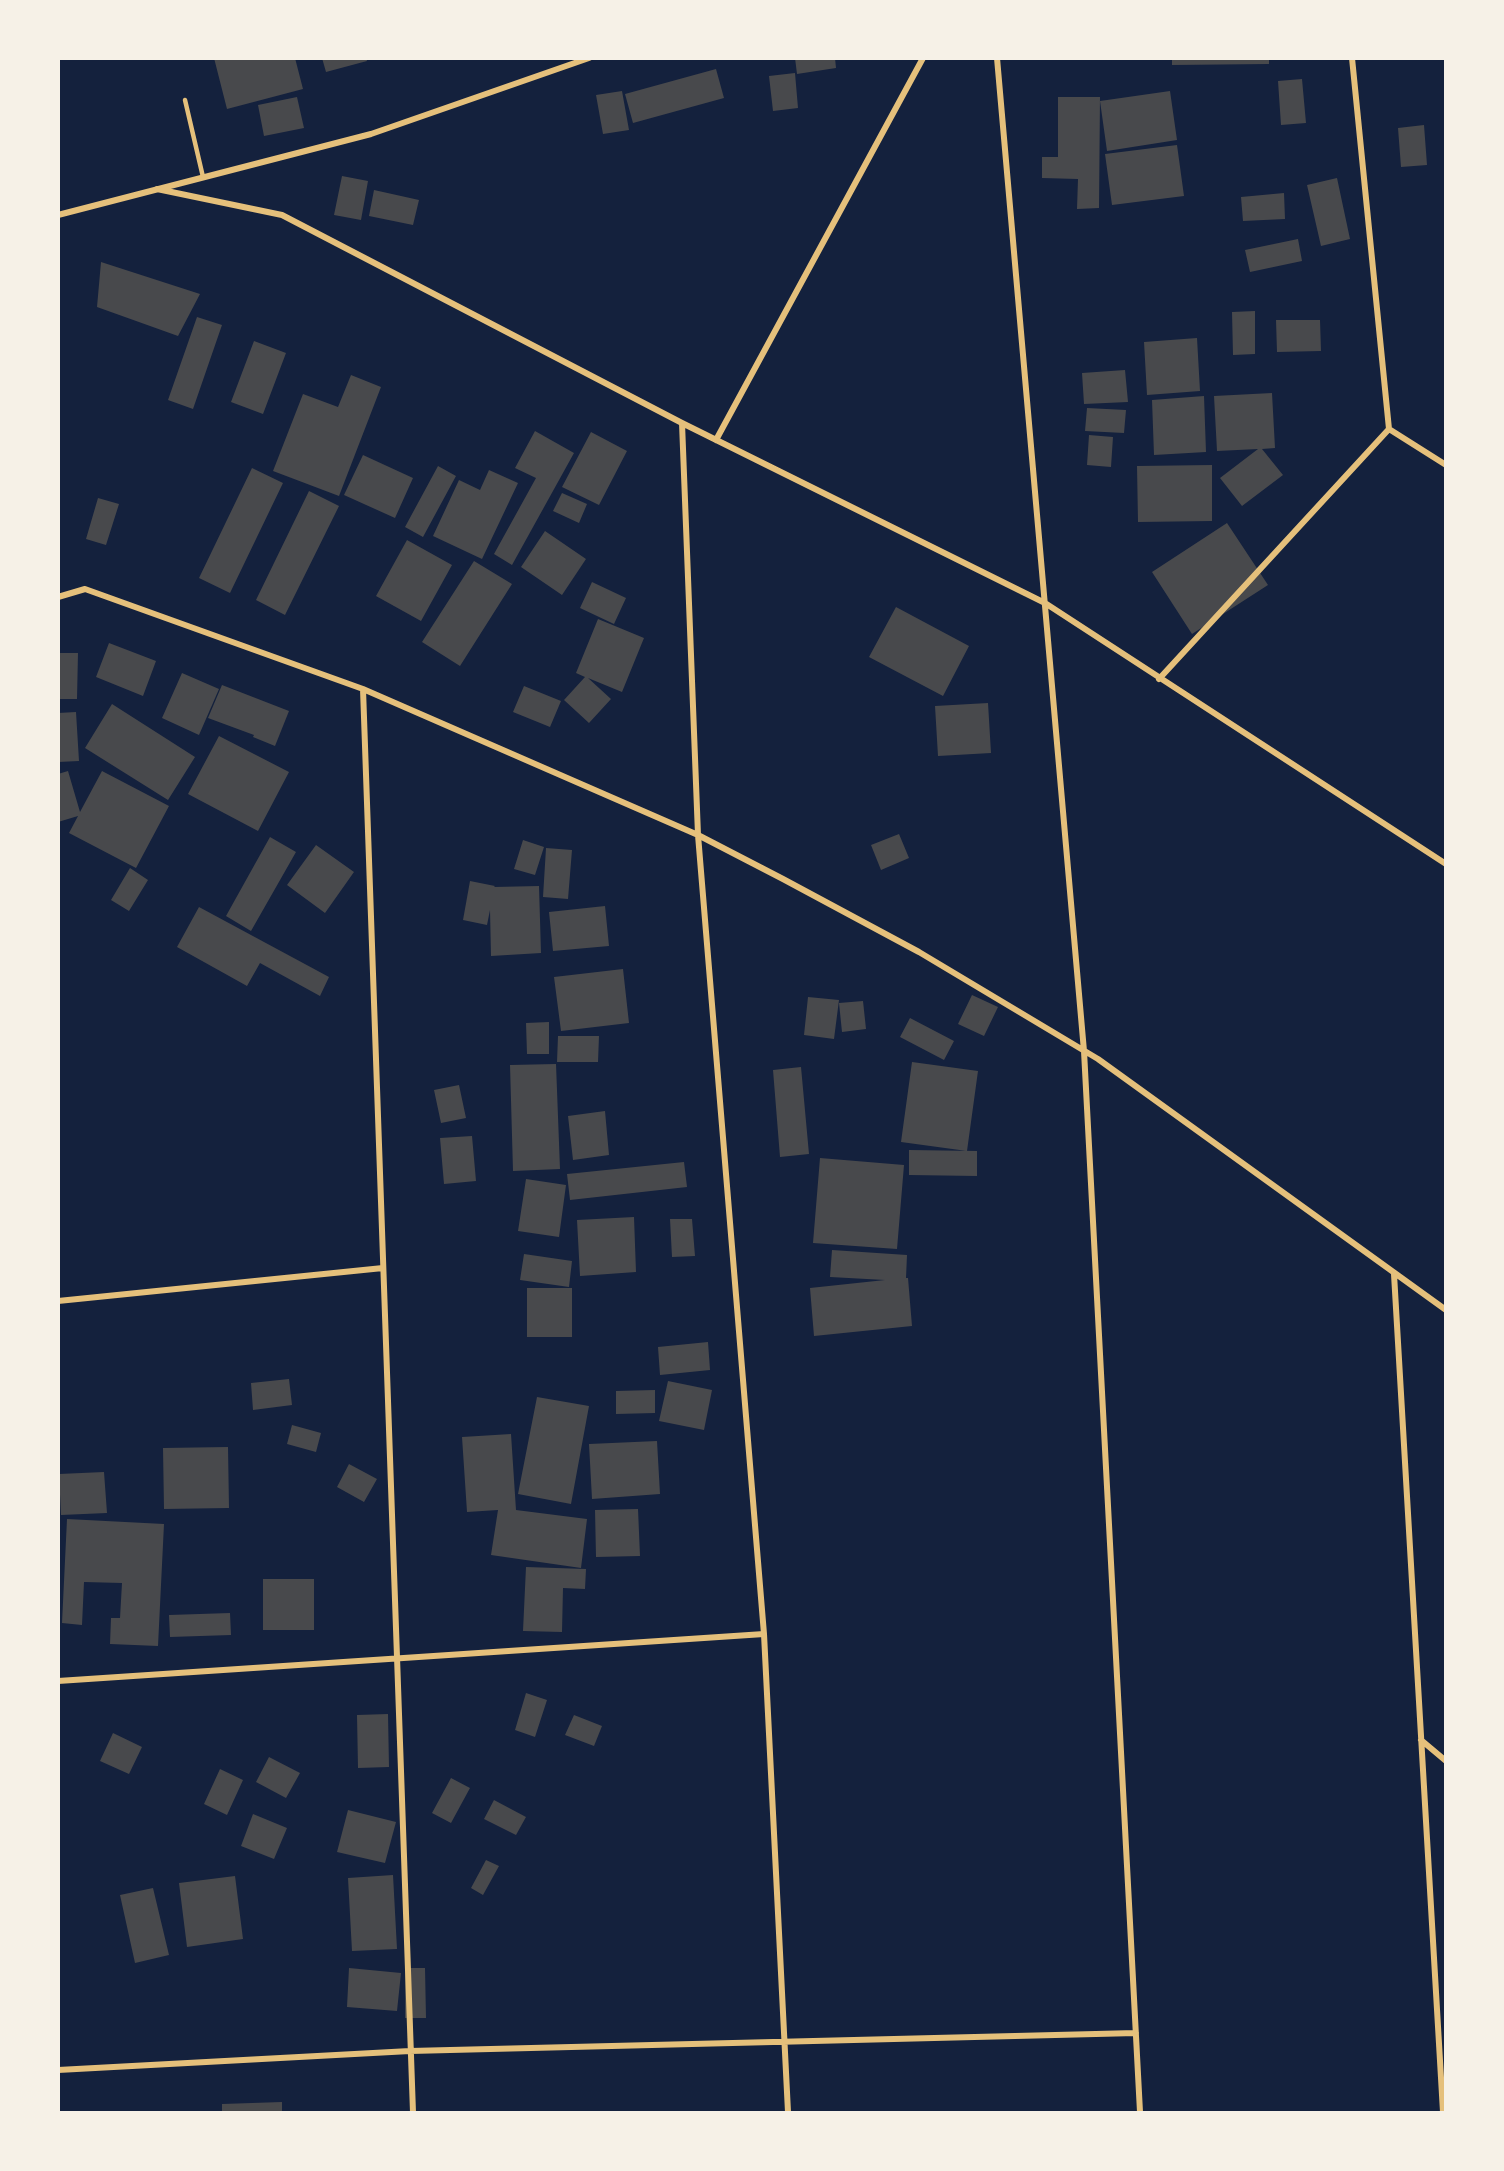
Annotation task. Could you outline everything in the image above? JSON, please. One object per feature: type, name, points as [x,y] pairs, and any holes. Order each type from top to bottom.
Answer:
[{"type":"street","points":[[58,215],[371,134],[589,58]]},
{"type":"street","points":[[716,440],[923,58]]},
{"type":"street","points":[[997,58],[1084,1051],[1140,2112]]},
{"type":"street","points":[[1159,679],[1389,429],[1352,58]]},
{"type":"street","points":[[157,189],[282,215],[682,423],[1045,603],[1446,864]]},
{"type":"street","points":[[682,423],[698,835],[764,1634],[788,2112]]},
{"type":"street","points":[[1389,429],[1446,465]]},
{"type":"street","points":[[58,597],[85,589],[363,689],[698,835],[919,952],[1084,1051],[1446,1310]]},
{"type":"street","points":[[363,689],[413,2112]]},
{"type":"street","points":[[58,1301],[383,1268]]},
{"type":"street","points":[[1394,1274],[1443,2112]]},
{"type":"street","points":[[58,1681],[764,1634]]},
{"type":"street","points":[[1422,1740],[1446,1761]]},
{"type":"street","points":[[58,2070],[410,2051],[1136,2033]]},
{"type":"lane","points":[[185,100],[203,177]]},
{"type":"building","points":[[214,58],[295,58],[303,89],[227,109]]},
{"type":"building","points":[[322,58],[366,58],[367,61],[326,72]]},
{"type":"building","points":[[795,58],[835,58],[836,68],[797,74]]},
{"type":"building","points":[[1172,58],[1269,58],[1269,64],[1172,65]]},
{"type":"building","points":[[716,69],[724,98],[633,123],[625,94]]},
{"type":"building","points":[[795,73],[798,108],[773,111],[769,76]]},
{"type":"building","points":[[1302,79],[1306,123],[1281,125],[1278,81]]},
{"type":"building","points":[[622,91],[629,130],[603,134],[596,95]]},
{"type":"building","points":[[1170,91],[1177,140],[1107,151],[1100,101]]},
{"type":"building","points":[[297,97],[304,128],[264,136],[258,105]]},
{"type":"building","points":[[1058,97],[1100,97],[1099,208],[1077,209],[1078,179],[1042,178],[1042,157],[1058,157]]},
{"type":"building","points":[[1424,125],[1427,165],[1401,167],[1398,128]]},
{"type":"building","points":[[1177,145],[1184,196],[1112,205],[1105,154]]},
{"type":"building","points":[[342,176],[368,181],[361,220],[334,215]]},
{"type":"building","points":[[1337,178],[1350,239],[1321,246],[1307,185]]},
{"type":"building","points":[[374,190],[419,200],[413,225],[369,216]]},
{"type":"building","points":[[1284,193],[1285,219],[1243,221],[1241,197]]},
{"type":"building","points":[[1298,239],[1302,261],[1250,272],[1245,250]]},
{"type":"building","points":[[101,262],[200,294],[178,336],[97,307]]},
{"type":"building","points":[[1255,311],[1255,354],[1233,355],[1232,312]]},
{"type":"building","points":[[197,317],[222,325],[193,409],[168,400]]},
{"type":"building","points":[[1276,320],[1320,320],[1321,351],[1277,352]]},
{"type":"building","points":[[1197,338],[1200,391],[1147,395],[1144,342]]},
{"type":"building","points":[[254,341],[286,353],[263,414],[231,402]]},
{"type":"building","points":[[1125,370],[1128,402],[1084,404],[1082,373]]},
{"type":"building","points":[[351,375],[381,387],[339,496],[273,471],[303,394],[338,407]]},
{"type":"building","points":[[1272,393],[1275,448],[1262,449],[1283,475],[1242,506],[1220,478],[1258,449],[1217,451],[1214,396]]},
{"type":"building","points":[[1204,396],[1206,452],[1154,455],[1152,400]]},
{"type":"building","points":[[1087,408],[1126,410],[1124,433],[1085,431]]},
{"type":"building","points":[[535,431],[574,453],[512,565],[494,554],[536,478],[515,468]]},
{"type":"building","points":[[591,432],[627,451],[599,505],[562,487]]},
{"type":"building","points":[[1089,435],[1113,437],[1111,467],[1087,465]]},
{"type":"building","points":[[363,455],[413,478],[395,518],[344,495]]},
{"type":"building","points":[[1212,465],[1212,521],[1138,522],[1137,466]]},
{"type":"building","points":[[438,466],[456,476],[423,537],[405,527]]},
{"type":"building","points":[[252,468],[283,483],[230,593],[199,578]]},
{"type":"building","points":[[489,470],[518,483],[482,559],[433,536],[459,480],[480,490]]},
{"type":"building","points":[[309,491],[339,506],[285,615],[256,600]]},
{"type":"building","points":[[562,493],[587,504],[579,523],[553,511]]},
{"type":"building","points":[[98,498],[119,504],[106,545],[86,539]]},
{"type":"building","points":[[1227,523],[1268,585],[1192,634],[1152,572]]},
{"type":"building","points":[[545,531],[586,559],[562,595],[521,567]]},
{"type":"building","points":[[407,540],[452,565],[421,621],[376,596]]},
{"type":"building","points":[[474,561],[512,584],[460,666],[422,642]]},
{"type":"building","points":[[592,582],[626,598],[614,624],[580,608]]},
{"type":"building","points":[[896,607],[969,646],[943,696],[869,657]]},
{"type":"building","points":[[598,619],[644,638],[622,692],[588,678],[611,699],[589,723],[564,700],[585,677],[576,673]]},
{"type":"building","points":[[109,643],[156,661],[143,696],[96,677]]},
{"type":"building","points":[[58,653],[78,653],[77,699],[58,699]]},
{"type":"building","points":[[182,673],[219,689],[199,735],[162,718]]},
{"type":"building","points":[[222,685],[289,711],[275,746],[253,737],[254,735],[208,718]]},
{"type":"building","points":[[524,686],[561,701],[550,727],[513,712]]},
{"type":"building","points":[[988,703],[991,753],[938,756],[935,706]]},
{"type":"building","points":[[112,704],[195,757],[168,800],[85,748]]},
{"type":"building","points":[[76,712],[79,761],[58,762],[58,713]]},
{"type":"building","points":[[219,736],[289,772],[258,831],[188,794]]},
{"type":"building","points":[[68,771],[80,812],[102,771],[169,806],[136,868],[69,833],[78,816],[58,822],[58,774]]},
{"type":"building","points":[[899,834],[909,858],[881,870],[871,845]]},
{"type":"building","points":[[270,837],[296,852],[251,931],[226,916]]},
{"type":"building","points":[[523,840],[544,847],[535,875],[514,869]]},
{"type":"building","points":[[316,845],[354,872],[325,913],[287,885]]},
{"type":"building","points":[[546,848],[572,850],[568,899],[543,897]]},
{"type":"building","points":[[130,868],[148,880],[129,911],[111,900]]},
{"type":"building","points":[[470,881],[494,887],[539,886],[541,953],[491,956],[490,910],[487,925],[463,920]]},
{"type":"building","points":[[605,906],[609,946],[553,951],[549,912]]},
{"type":"building","points":[[199,907],[329,977],[320,996],[260,963],[247,986],[177,947]]},
{"type":"building","points":[[623,969],[629,1023],[561,1031],[554,977]]},
{"type":"building","points":[[972,995],[998,1007],[984,1036],[958,1024]]},
{"type":"building","points":[[808,997],[839,1000],[834,1039],[804,1035]]},
{"type":"building","points":[[863,1001],[866,1029],[842,1032],[839,1003]]},
{"type":"building","points":[[910,1018],[954,1041],[944,1060],[900,1037]]},
{"type":"building","points":[[549,1022],[549,1054],[527,1054],[526,1023]]},
{"type":"building","points":[[558,1036],[599,1036],[598,1062],[557,1062]]},
{"type":"building","points":[[912,1062],[978,1071],[967,1151],[901,1142]]},
{"type":"building","points":[[556,1064],[560,1169],[513,1171],[510,1065]]},
{"type":"building","points":[[801,1067],[809,1154],[780,1157],[773,1070]]},
{"type":"building","points":[[459,1085],[466,1118],[441,1123],[434,1090]]},
{"type":"building","points":[[605,1111],[609,1155],[573,1160],[568,1116]]},
{"type":"building","points":[[472,1136],[476,1181],[444,1184],[440,1138]]},
{"type":"building","points":[[909,1150],[977,1151],[977,1176],[909,1175]]},
{"type":"building","points":[[820,1158],[904,1165],[897,1249],[813,1243]]},
{"type":"building","points":[[684,1162],[687,1187],[570,1200],[567,1174]]},
{"type":"building","points":[[526,1179],[566,1185],[559,1237],[518,1231]]},
{"type":"building","points":[[634,1217],[636,1272],[580,1276],[577,1220]]},
{"type":"building","points":[[670,1219],[692,1219],[695,1256],[672,1257]]},
{"type":"building","points":[[832,1250],[907,1255],[906,1278],[908,1278],[912,1326],[814,1336],[810,1288],[885,1280],[830,1277]]},
{"type":"building","points":[[524,1254],[572,1261],[569,1287],[520,1280]]},
{"type":"building","points":[[527,1288],[572,1288],[572,1337],[527,1337]]},
{"type":"building","points":[[708,1342],[710,1370],[660,1375],[658,1347]]},
{"type":"building","points":[[289,1379],[292,1405],[253,1410],[251,1383]]},
{"type":"building","points":[[668,1381],[712,1390],[704,1430],[659,1421]]},
{"type":"building","points":[[655,1390],[655,1413],[616,1414],[616,1391]]},
{"type":"building","points":[[537,1397],[589,1406],[571,1504],[518,1494]]},
{"type":"building","points":[[292,1425],[321,1433],[316,1452],[287,1444]]},
{"type":"building","points":[[511,1434],[516,1510],[587,1519],[581,1568],[491,1555],[498,1510],[467,1512],[462,1437]]},
{"type":"building","points":[[657,1441],[660,1494],[592,1499],[589,1444]]},
{"type":"building","points":[[228,1447],[229,1508],[164,1509],[163,1448]]},
{"type":"building","points":[[349,1464],[377,1479],[364,1502],[337,1487]]},
{"type":"building","points":[[104,1472],[107,1513],[61,1515],[59,1474]]},
{"type":"building","points":[[638,1509],[640,1556],[596,1557],[595,1510]]},
{"type":"building","points":[[67,1519],[164,1524],[158,1646],[110,1644],[111,1618],[120,1618],[122,1583],[84,1582],[82,1625],[62,1623]]},
{"type":"building","points":[[526,1567],[586,1569],[585,1589],[563,1588],[562,1632],[523,1631]]},
{"type":"building","points":[[263,1579],[314,1579],[314,1630],[263,1630]]},
{"type":"building","points":[[230,1613],[231,1635],[170,1637],[169,1615]]},
{"type":"building","points":[[526,1693],[547,1700],[535,1737],[515,1730]]},
{"type":"building","points":[[388,1714],[389,1767],[358,1768],[357,1715]]},
{"type":"building","points":[[574,1715],[602,1726],[594,1746],[565,1735]]},
{"type":"building","points":[[113,1733],[142,1747],[129,1774],[100,1761]]},
{"type":"building","points":[[269,1757],[300,1773],[286,1798],[256,1782]]},
{"type":"building","points":[[220,1769],[243,1780],[227,1815],[204,1804]]},
{"type":"building","points":[[451,1778],[470,1788],[451,1823],[432,1813]]},
{"type":"building","points":[[494,1800],[526,1817],[516,1835],[484,1819]]},
{"type":"building","points":[[348,1810],[396,1822],[385,1863],[337,1852]]},
{"type":"building","points":[[253,1814],[287,1828],[274,1859],[241,1846]]},
{"type":"building","points":[[486,1860],[499,1866],[483,1895],[471,1888]]},
{"type":"building","points":[[393,1875],[397,1949],[352,1951],[348,1878]]},
{"type":"building","points":[[235,1876],[243,1939],[187,1947],[179,1883]]},
{"type":"building","points":[[153,1888],[169,1955],[135,1963],[120,1895]]},
{"type":"building","points":[[349,1968],[401,1973],[397,2011],[347,2007]]},
{"type":"building","points":[[405,1968],[425,1968],[426,2018],[405,2018]]},
{"type":"building","points":[[282,2102],[282,2112],[222,2112],[222,2104]]}]
